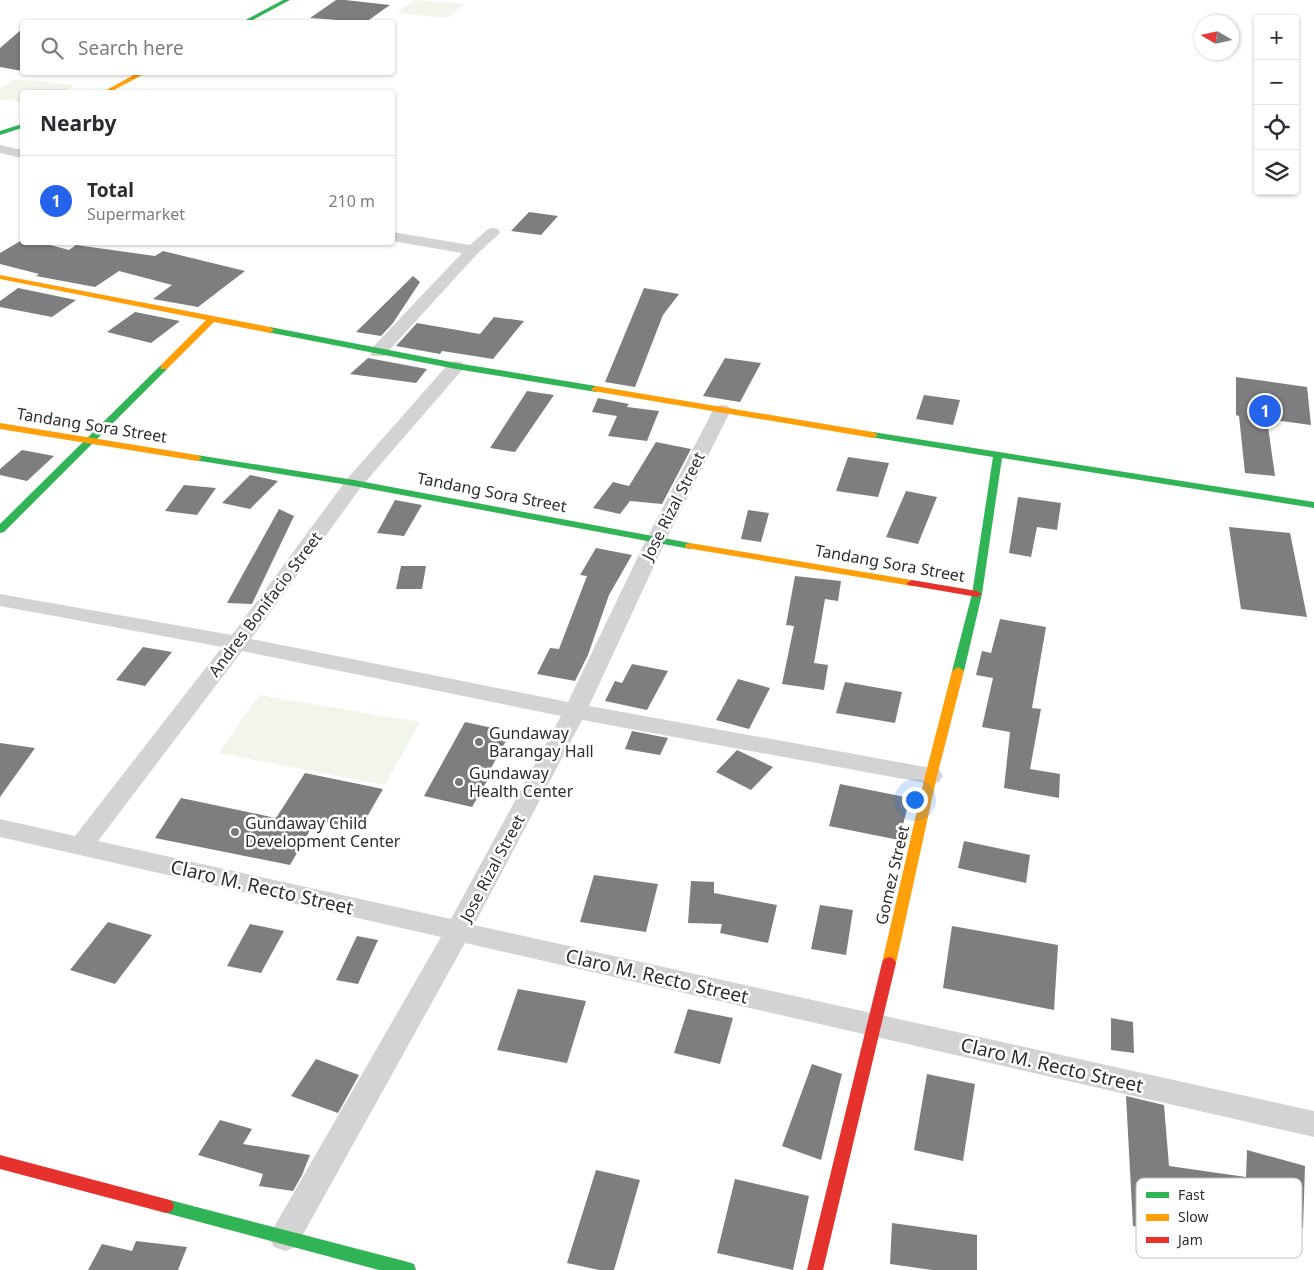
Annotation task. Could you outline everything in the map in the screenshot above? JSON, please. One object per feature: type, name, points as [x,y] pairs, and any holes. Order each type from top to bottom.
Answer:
[{"type":"street","points":[[249,20],[287,0]]},
{"type":"street","points":[[110,90],[139,75]]},
{"type":"street","points":[[0,133],[20,127]]},
{"type":"street","points":[[0,149],[20,154]]},
{"type":"street","points":[[378,352],[473,250],[493,232]]},
{"type":"street","points":[[395,237],[473,250]]},
{"type":"street","points":[[3,280],[456,366],[998,456],[1314,505]]},
{"type":"street","points":[[0,530],[212,320]]},
{"type":"street","name":"Andres Bonifacio Street","points":[[81,846],[237,643],[354,483],[456,366]]},
{"type":"street","name":"Jose Rizal Street","points":[[285,1237],[458,931],[575,711],[656,540],[722,410]]},
{"type":"street","name":"Tandang Sora Street","points":[[0,426],[354,483],[656,540],[977,594]]},
{"type":"street","name":"Gomez Street","points":[[815,1270],[875,1025],[931,776],[977,594],[998,456]]},
{"type":"street","points":[[0,600],[237,643],[575,711],[931,776]]},
{"type":"street","name":"Claro M. Recto Street","points":[[0,828],[1314,1124]]},
{"type":"street","points":[[0,1162],[408,1270]]},
{"type":"shaded area","points":[[414,0],[464,4],[447,18],[397,13]]},
{"type":"shaded area","points":[[16,79],[75,85],[67,90],[20,90],[20,102],[0,99],[0,88]]},
{"type":"shaded area","points":[[259,695],[420,722],[385,785],[219,753]]},
{"type":"building","points":[[336,0],[390,5],[369,20],[310,18]]},
{"type":"building","points":[[20,31],[20,71],[0,67],[0,48]]},
{"type":"building","points":[[529,212],[558,216],[541,235],[511,231]]},
{"type":"building","points":[[20,241],[20,245],[50,245],[69,250],[76,245],[155,256],[163,251],[245,271],[198,307],[153,299],[172,285],[119,271],[95,287],[36,276],[39,274],[0,264],[0,253]]},
{"type":"building","points":[[413,276],[420,282],[393,323],[381,336],[356,332]]},
{"type":"building","points":[[18,288],[76,300],[52,317],[0,307],[0,301]]},
{"type":"building","points":[[644,288],[679,294],[663,315],[635,387],[605,382]]},
{"type":"building","points":[[135,312],[180,321],[151,343],[107,332]]},
{"type":"building","points":[[494,317],[524,321],[493,359],[442,351],[440,354],[396,346],[417,323],[480,334]]},
{"type":"building","points":[[368,358],[427,369],[416,383],[350,374]]},
{"type":"building","points":[[725,358],[761,363],[740,402],[703,396]]},
{"type":"building","points":[[1236,377],[1307,387],[1311,425],[1267,419],[1275,476],[1245,473],[1239,416],[1236,415]]},
{"type":"building","points":[[527,391],[554,395],[515,452],[490,448]]},
{"type":"building","points":[[924,395],[960,400],[953,425],[916,419]]},
{"type":"building","points":[[598,398],[629,404],[627,407],[659,411],[647,441],[608,436],[617,416],[592,412]]},
{"type":"building","points":[[656,442],[691,449],[662,504],[630,501],[620,514],[593,508],[613,482],[629,486]]},
{"type":"building","points":[[22,450],[54,456],[27,481],[0,475],[0,469]]},
{"type":"building","points":[[848,457],[889,463],[878,497],[836,491]]},
{"type":"building","points":[[250,475],[278,481],[250,509],[222,503]]},
{"type":"building","points":[[184,485],[216,488],[197,515],[165,511]]},
{"type":"building","points":[[906,491],[937,497],[918,544],[886,537]]},
{"type":"building","points":[[1018,497],[1061,503],[1057,530],[1037,527],[1031,557],[1009,553]]},
{"type":"building","points":[[395,500],[422,505],[404,536],[377,533]]},
{"type":"building","points":[[279,509],[294,516],[252,604],[227,603]]},
{"type":"building","points":[[748,510],[769,513],[761,542],[741,539]]},
{"type":"building","points":[[1229,527],[1290,533],[1307,617],[1241,609]]},
{"type":"building","points":[[596,548],[632,555],[609,595],[588,655],[575,681],[537,674],[550,648],[559,649],[587,576],[580,575]]},
{"type":"building","points":[[401,566],[426,566],[422,589],[396,589]]},
{"type":"building","points":[[795,576],[841,581],[838,601],[825,599],[814,663],[828,665],[824,690],[782,684],[794,626],[786,625]]},
{"type":"building","points":[[1000,619],[1046,627],[1032,708],[1041,709],[1030,769],[1060,774],[1059,798],[1004,788],[1010,732],[982,727],[993,678],[976,675],[982,651],[991,653]]},
{"type":"building","points":[[143,647],[172,652],[145,686],[116,680]]},
{"type":"building","points":[[632,664],[668,671],[647,710],[605,701],[615,681],[622,683]]},
{"type":"building","points":[[738,679],[770,688],[749,729],[716,720]]},
{"type":"building","points":[[845,682],[902,692],[895,723],[836,713]]},
{"type":"building","points":[[465,722],[511,732],[491,768],[494,769],[472,807],[424,796]]},
{"type":"building","points":[[632,731],[668,738],[660,755],[625,749]]},
{"type":"building","points":[[0,743],[35,748],[0,797]]},
{"type":"building","points":[[737,750],[773,767],[751,790],[716,772]]},
{"type":"building","name":"Gundaway Child Development Center","points":[[305,773],[383,789],[360,829],[316,820],[290,865],[155,838],[181,798],[276,818]]},
{"type":"building","points":[[840,784],[910,798],[899,840],[829,826]]},
{"type":"building","points":[[964,841],[1030,855],[1026,883],[958,868]]},
{"type":"building","points":[[594,875],[658,884],[646,932],[580,922]]},
{"type":"building","points":[[691,881],[714,882],[714,893],[777,905],[768,943],[720,933],[722,924],[688,923]]},
{"type":"building","points":[[820,905],[853,910],[846,955],[811,949]]},
{"type":"building","points":[[108,922],[152,935],[115,984],[70,970]]},
{"type":"building","points":[[250,924],[284,931],[261,973],[227,966]]},
{"type":"building","points":[[952,926],[1058,945],[1054,1010],[943,988]]},
{"type":"building","points":[[357,936],[378,940],[358,984],[336,980]]},
{"type":"building","points":[[518,989],[586,1001],[567,1063],[497,1050]]},
{"type":"building","points":[[688,1009],[733,1018],[720,1064],[674,1053]]},
{"type":"building","points":[[1111,1018],[1133,1022],[1134,1053],[1111,1050]]},
{"type":"building","points":[[316,1059],[359,1075],[338,1113],[291,1096]]},
{"type":"building","points":[[812,1064],[842,1074],[821,1160],[782,1146]]},
{"type":"building","points":[[927,1074],[975,1084],[963,1161],[914,1150]]},
{"type":"building","points":[[1126,1096],[1164,1105],[1169,1166],[1246,1177],[1247,1150],[1305,1166],[1303,1228],[1302,1178],[1136,1178],[1136,1226],[1133,1226]]},
{"type":"building","points":[[220,1120],[252,1129],[243,1144],[310,1155],[293,1191],[259,1186],[263,1174],[198,1155]]},
{"type":"building","points":[[596,1170],[640,1180],[614,1270],[599,1270],[567,1263]]},
{"type":"building","points":[[735,1179],[809,1196],[793,1270],[717,1253]]},
{"type":"building","points":[[892,1223],[977,1235],[977,1270],[932,1270],[890,1264]]},
{"type":"building","points":[[136,1241],[187,1247],[178,1270],[88,1270],[102,1244],[132,1251]]},
{"type":"traffic: fast","points":[[249,20],[287,0]]},
{"type":"traffic: fast","points":[[0,133],[20,127]]},
{"type":"traffic: fast","points":[[270,330],[456,366],[596,389]]},
{"type":"traffic: fast","points":[[0,530],[164,367]]},
{"type":"traffic: fast","points":[[873,435],[1314,505]]},
{"type":"traffic: fast","points":[[958,671],[977,594],[998,456]]},
{"type":"traffic: fast","points":[[197,458],[354,483],[690,546]]},
{"type":"traffic: fast","points":[[166,1206],[408,1270]]},
{"type":"traffic: slow","points":[[110,90],[139,75]]},
{"type":"traffic: slow","points":[[0,277],[270,330]]},
{"type":"traffic: slow","points":[[164,367],[212,319]]},
{"type":"traffic: slow","points":[[596,389],[873,435]]},
{"type":"traffic: slow","points":[[0,426],[197,458]]},
{"type":"traffic: slow","points":[[690,546],[912,583]]},
{"type":"traffic: slow","points":[[889,963],[931,776],[958,671]]},
{"type":"traffic: jam","points":[[912,583],[977,594]]},
{"type":"traffic: jam","points":[[815,1270],[889,963]]},
{"type":"traffic: jam","points":[[0,1162],[166,1206]]},
{"type":"place","name":"Total","points":[[1265,411]]},
{"type":"place","name":"Gundaway Barangay Hall","points":[[479,742]]},
{"type":"place","name":"Gundaway Health Center","points":[[459,782]]},
{"type":"place","name":"Gundaway Child Development Center","points":[[235,832]]}]
